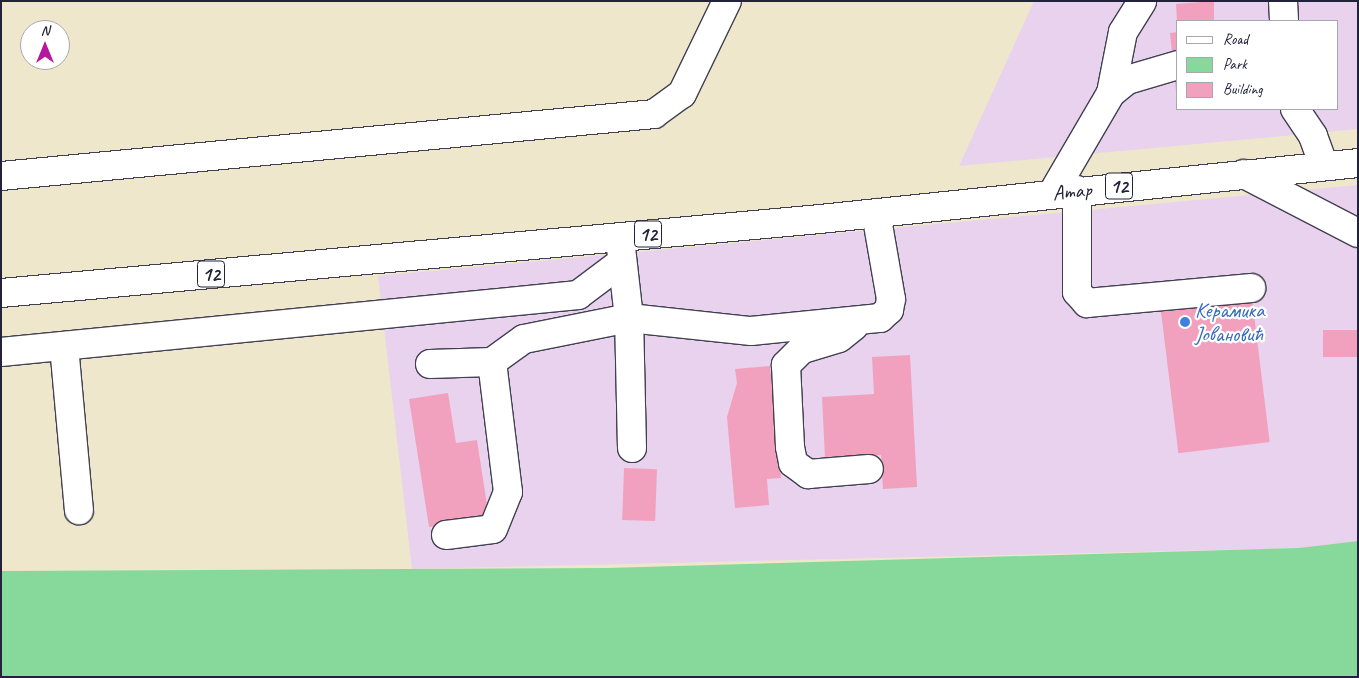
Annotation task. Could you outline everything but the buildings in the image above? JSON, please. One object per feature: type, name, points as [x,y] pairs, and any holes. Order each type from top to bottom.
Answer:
[{"type":"main road","points":[[1,176],[654,114],[682,94],[727,1]]},
{"type":"main road","points":[[1142,1],[1123,32],[1111,93],[1064,192],[1077,292],[1087,303],[1251,288]]},
{"type":"main road","points":[[1283,1],[1284,20]]},
{"type":"main road","points":[[1111,93],[1127,80],[1176,66]]},
{"type":"main road","points":[[1296,110],[1313,136],[1324,166]]},
{"type":"main road","name":"Атар","points":[[876,213],[1358,163]]},
{"type":"main road","points":[[1244,174],[1358,233]]},
{"type":"main road","points":[[430,364],[492,362],[524,339],[630,318],[751,331],[880,318],[889,310],[891,299],[876,213]]},
{"type":"main road","name":"12","points":[[1,293],[621,250],[876,213]]},
{"type":"main road","points":[[621,250],[630,318],[632,448]]},
{"type":"main road","points":[[1,352],[578,295],[621,250]]},
{"type":"main road","points":[[863,319],[840,338],[802,349],[786,365],[793,463],[808,474],[869,469]]},
{"type":"main road","points":[[64,346],[79,510]]},
{"type":"main road","points":[[446,535],[493,529],[508,492],[492,362]]},
{"type":"shaded area","points":[[1034,1],[1358,1],[1358,129],[959,166]]},
{"type":"shaded area","points":[[1358,185],[1358,541],[1299,548],[412,569],[378,276]]},
{"type":"green space","points":[[1358,541],[1358,677],[1,677],[1,571],[607,568],[1299,548]]},
{"type":"place","name":"Керамика Јовановић","points":[[1185,322]]}]
